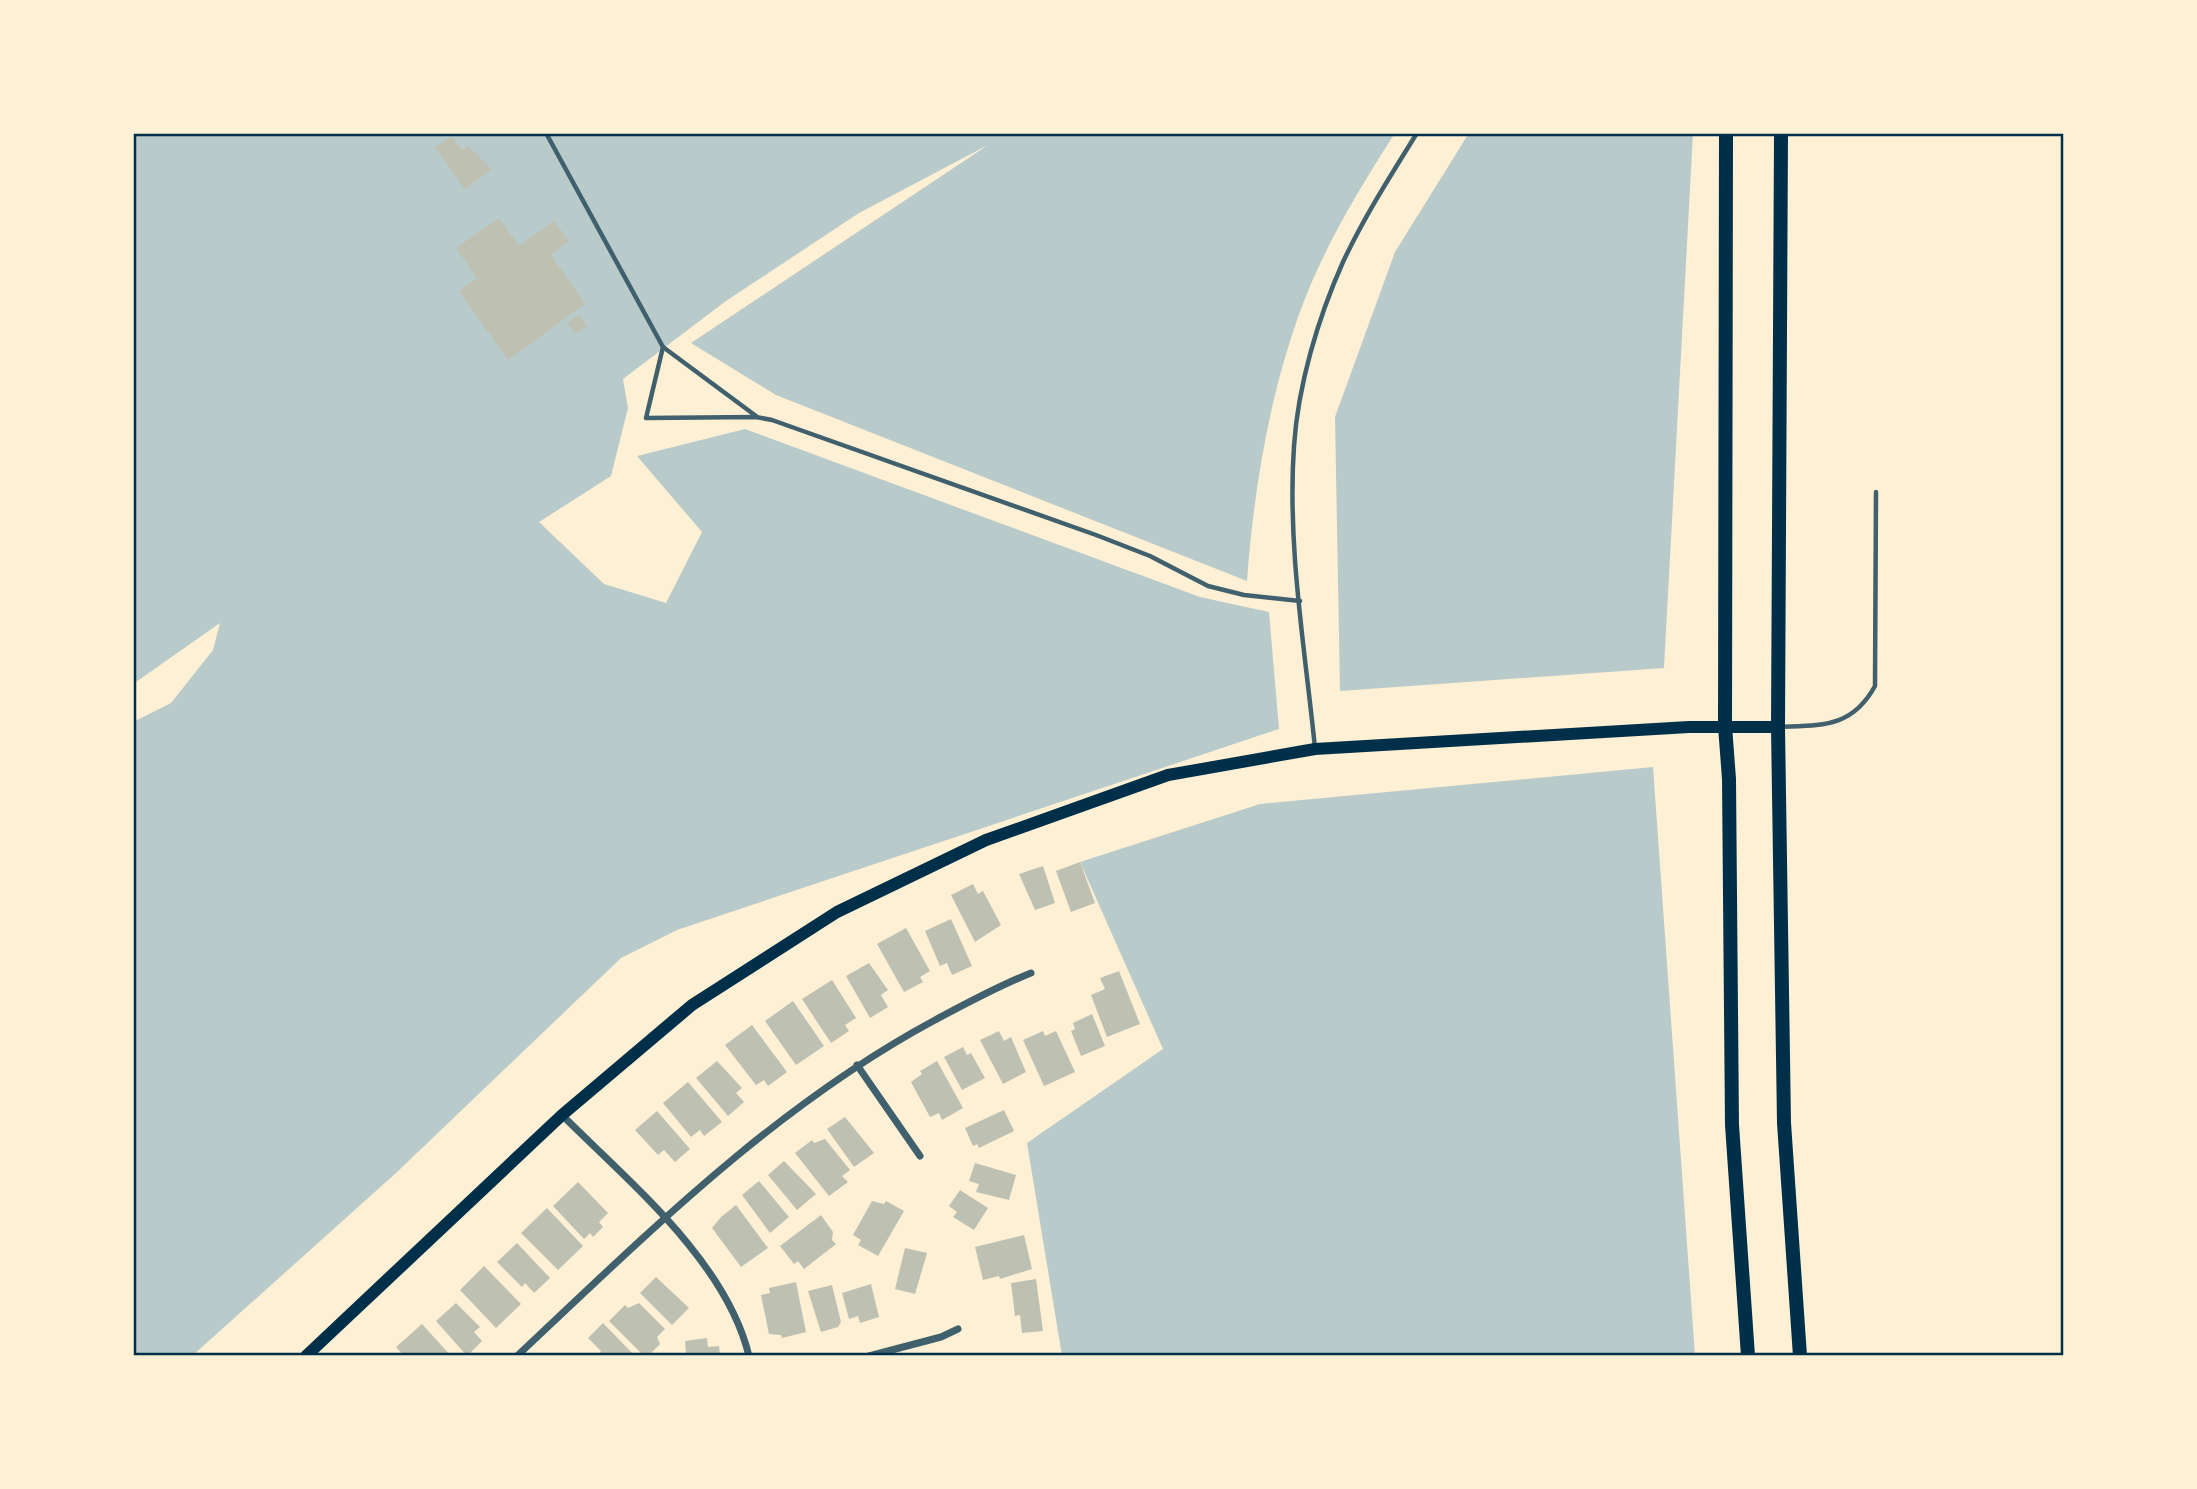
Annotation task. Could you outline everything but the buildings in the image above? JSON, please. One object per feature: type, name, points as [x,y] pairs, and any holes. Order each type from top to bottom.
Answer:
[{"type":"main road","points":[[1726,133],[1726,726],[1729,779],[1732,1125],[1748,1356]]},
{"type":"main road","points":[[1781,133],[1778,727],[1784,1123],[1800,1356]]},
{"type":"main road","points":[[306,1356],[562,1115],[647,1040],[757,962],[837,912],[986,840],[1168,775],[1315,749],[1726,726],[1778,727]]},
{"type":"street","points":[[517,1356],[664,1218],[770,1127],[857,1066],[958,1008],[1031,973]]},
{"type":"street","points":[[857,1066],[919,1156]]},
{"type":"street","points":[[562,1115],[664,1218],[705,1265],[729,1302],[749,1356]]},
{"type":"street","points":[[869,1356],[941,1338],[958,1329]]},
{"type":"lane","points":[[546,133],[663,347],[757,417]]},
{"type":"lane","points":[[1315,749],[1292,505],[1294,443],[1320,320],[1365,218],[1417,133]]},
{"type":"lane","points":[[663,347],[646,418],[757,417],[788,425],[1096,535],[1150,556],[1208,586],[1237,594],[1300,601]]},
{"type":"lane","points":[[1778,727],[1823,725],[1851,715],[1864,706],[1875,686],[1877,492]]},
{"type":"shaded area","points":[[133,133],[1395,133],[1334,236],[1313,279],[1292,335],[1265,439],[1247,581],[776,395],[691,343],[988,145],[859,213],[726,301],[623,379],[628,408],[611,476],[539,522],[604,584],[666,603],[702,532],[637,456],[745,429],[1200,597],[1269,612],[1279,729],[677,930],[621,958],[396,1173],[192,1356],[133,1356],[133,722],[171,703],[213,650],[220,623],[133,684]]},
{"type":"shaded area","points":[[1469,133],[1693,133],[1664,668],[1340,691],[1335,417],[1395,252]]},
{"type":"shaded area","points":[[1653,767],[1695,1356],[1062,1356],[1027,1143],[1163,1049],[1080,862],[1260,804]]}]
